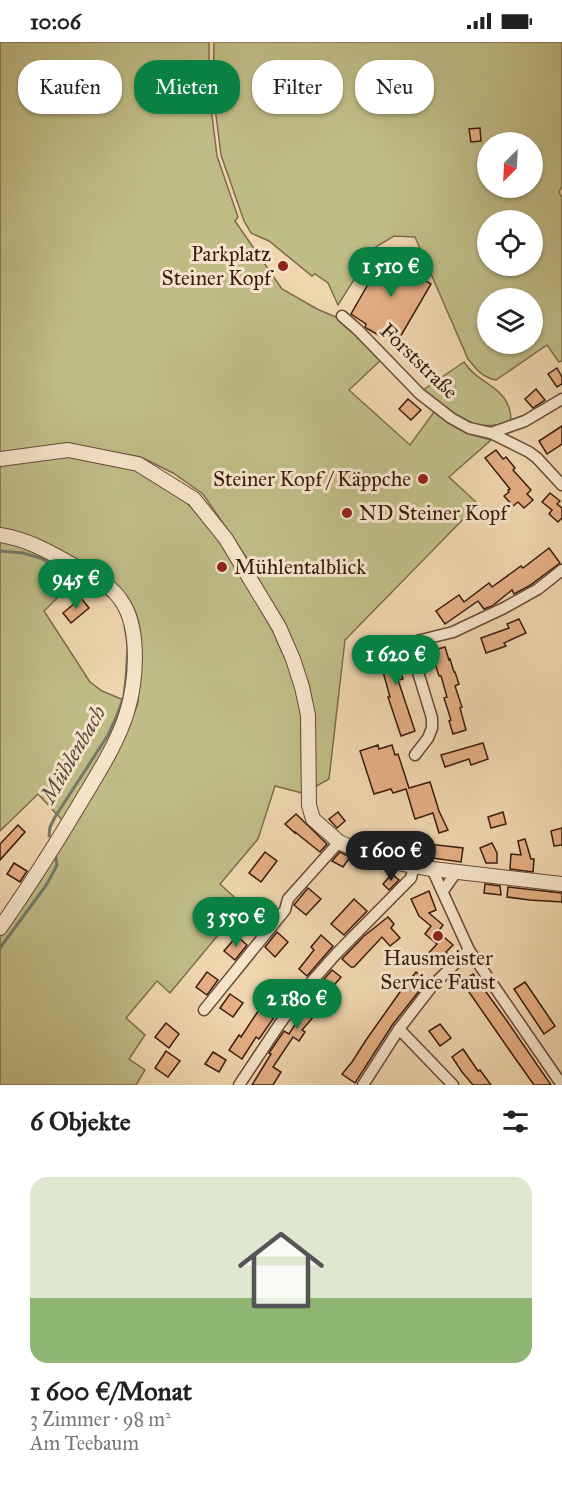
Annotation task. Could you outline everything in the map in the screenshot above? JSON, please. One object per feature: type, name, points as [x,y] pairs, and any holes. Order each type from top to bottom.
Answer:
[{"type":"street","name":"Forststraße","points":[[342,316],[420,394],[451,418],[469,428],[491,433],[534,455],[562,485]]},
{"type":"street","points":[[491,433],[525,421],[562,399]]},
{"type":"street","points":[[0,459],[68,450],[138,464],[194,499],[231,546],[279,627],[293,659],[308,715],[309,805],[313,819],[339,842],[387,861],[432,869],[562,884]]},
{"type":"street","points":[[0,535],[42,548],[92,575],[116,594],[125,606],[130,621],[135,662],[129,707],[111,749],[58,839],[0,928]]},
{"type":"street","points":[[415,755],[426,742],[432,728],[432,718],[414,659],[413,648],[417,641],[453,632],[494,613],[538,588],[562,570]]},
{"type":"street","points":[[204,1010],[279,918],[285,910],[288,899],[339,842]]},
{"type":"street","points":[[239,1085],[295,1001],[336,954],[411,878],[414,866]]},
{"type":"street","points":[[432,869],[470,950],[562,1085]]},
{"type":"street","points":[[443,891],[457,871]]},
{"type":"street","points":[[363,1085],[399,1029],[433,985],[470,950]]},
{"type":"street","points":[[399,1029],[453,1085]]},
{"type":"shaded area","points":[[0,42],[209,42],[209,60],[134,60],[134,114],[212,114],[217,156],[238,217],[235,221],[282,289],[338,318],[382,359],[349,390],[410,445],[434,412],[469,434],[491,440],[449,477],[478,504],[345,640],[329,779],[313,788],[315,721],[309,684],[284,624],[246,557],[203,494],[173,473],[141,457],[65,444],[0,453]]},
{"type":"shaded area","points":[[214,42],[562,42],[562,186],[559,192],[562,198],[562,361],[559,362],[547,345],[543,348],[543,288],[477,288],[477,354],[534,354],[496,380],[480,372],[468,359],[415,237],[394,236],[374,248],[338,305],[328,283],[315,274],[312,276],[269,241],[251,233],[244,221],[221,155],[216,114],[240,114],[240,60],[214,60]]},
{"type":"shaded area","points":[[464,362],[470,370],[506,400],[510,409],[511,421],[498,425],[474,424],[453,413],[423,390]]},
{"type":"shaded area","points":[[67,455],[136,469],[167,488],[190,506],[211,528],[231,556],[271,627],[290,669],[301,714],[302,793],[275,786],[258,839],[220,884],[243,905],[170,993],[157,981],[126,1018],[145,1035],[129,1059],[145,1070],[136,1085],[0,1085],[0,934],[129,725],[138,700],[140,628],[133,607],[126,596],[0,530],[0,464]]},
{"type":"shaded area","points":[[0,540],[30,549],[81,575],[44,611],[90,682],[102,691],[126,701],[114,734],[64,822],[38,794],[0,831]]},
{"type":"building","points":[[480,128],[480,132],[477,132],[477,141],[471,142],[469,129]]},
{"type":"building","points":[[393,252],[408,261],[404,268],[431,284],[399,339],[388,333],[385,339],[365,327],[366,324],[351,314],[382,260],[387,263]]},
{"type":"building","points":[[557,368],[562,377],[562,384],[557,387],[548,374]]},
{"type":"building","points":[[536,389],[545,400],[533,408],[525,399]]},
{"type":"building","points":[[408,399],[421,410],[411,420],[399,409]]},
{"type":"building","points":[[562,426],[562,444],[547,454],[539,441]]},
{"type":"building","points":[[496,450],[503,459],[506,457],[515,468],[513,470],[531,490],[527,494],[533,500],[524,508],[518,502],[513,506],[504,496],[510,489],[485,458]]},
{"type":"building","points":[[550,493],[560,501],[557,504],[562,508],[562,518],[558,522],[549,514],[552,510],[542,502]]},
{"type":"building","points":[[549,548],[560,563],[529,586],[514,594],[512,590],[492,606],[484,609],[478,601],[445,624],[436,611],[459,595],[464,602],[489,583],[492,587],[521,566],[523,568]]},
{"type":"building","points":[[81,598],[89,608],[71,623],[63,613]]},
{"type":"building","points":[[519,619],[526,633],[504,643],[506,646],[486,653],[481,638],[509,628],[507,624]]},
{"type":"building","points":[[398,639],[404,654],[396,657],[403,679],[398,680],[415,731],[401,736],[388,697],[390,697],[382,668],[385,667],[378,646]]},
{"type":"building","points":[[445,647],[459,684],[455,686],[466,730],[453,734],[444,698],[447,697],[431,651]]},
{"type":"building","points":[[483,743],[488,759],[471,765],[469,759],[445,767],[441,755]]},
{"type":"building","points":[[378,745],[379,749],[392,745],[395,755],[398,754],[409,788],[430,782],[448,830],[439,833],[433,813],[415,819],[406,789],[393,793],[391,789],[374,794],[360,751]]},
{"type":"building","points":[[338,812],[345,821],[337,828],[329,819]]},
{"type":"building","points":[[503,812],[506,824],[491,828],[488,817]]},
{"type":"building","points":[[296,814],[327,844],[320,852],[285,824]]},
{"type":"building","points":[[18,825],[25,832],[0,860],[0,844]]},
{"type":"building","points":[[562,828],[562,845],[554,846],[551,831]]},
{"type":"building","points":[[525,839],[531,859],[534,859],[533,872],[510,869],[511,854],[521,855],[518,841]]},
{"type":"building","points":[[386,841],[420,848],[420,843],[463,848],[461,862],[433,858],[433,860],[389,852],[383,850]]},
{"type":"building","points":[[492,843],[497,853],[497,863],[486,863],[480,848]]},
{"type":"building","points":[[265,852],[277,861],[261,882],[249,873]]},
{"type":"building","points":[[340,852],[350,857],[343,867],[332,861]]},
{"type":"building","points":[[14,863],[27,871],[20,882],[7,874]]},
{"type":"building","points":[[392,874],[399,880],[389,890],[383,884]]},
{"type":"building","points":[[485,884],[500,886],[501,895],[484,893]]},
{"type":"building","points":[[508,887],[562,893],[562,902],[507,897]]},
{"type":"building","points":[[308,888],[321,899],[306,915],[294,905]]},
{"type":"building","points":[[429,891],[436,910],[429,913],[443,925],[438,932],[453,945],[438,966],[426,956],[437,944],[425,934],[431,926],[419,916],[411,899]]},
{"type":"building","points":[[354,899],[367,911],[344,935],[331,924]]},
{"type":"building","points":[[259,906],[271,915],[257,933],[245,924]]},
{"type":"building","points":[[388,917],[394,924],[391,928],[400,938],[390,946],[382,937],[354,967],[342,959],[364,936]]},
{"type":"building","points":[[277,932],[288,942],[275,957],[265,947]]},
{"type":"building","points":[[321,935],[333,946],[307,976],[299,969],[314,950],[311,947]]},
{"type":"building","points":[[237,936],[247,945],[235,960],[224,951]]},
{"type":"building","points":[[332,970],[341,977],[330,990],[334,993],[302,1030],[305,1032],[299,1041],[293,1037],[273,1067],[281,1072],[273,1085],[252,1085],[284,1031],[289,1034],[300,1017],[297,1014],[304,1004],[306,1006]]},
{"type":"building","points":[[207,972],[218,980],[207,995],[196,987]]},
{"type":"building","points":[[416,972],[427,981],[393,1024],[355,1083],[342,1074]]},
{"type":"building","points":[[473,974],[551,1085],[534,1085],[510,1051],[462,982]]},
{"type":"building","points":[[525,982],[555,1026],[544,1034],[514,989]]},
{"type":"building","points":[[272,990],[286,1000],[259,1039],[256,1037],[242,1059],[229,1050],[239,1035],[241,1037]]},
{"type":"building","points":[[230,994],[243,1003],[233,1017],[220,1008]]},
{"type":"building","points":[[166,1023],[179,1034],[169,1048],[155,1037]]},
{"type":"building","points":[[440,1024],[451,1038],[440,1046],[429,1031]]},
{"type":"building","points":[[463,1049],[491,1085],[473,1085],[462,1072],[452,1057]]},
{"type":"building","points":[[166,1051],[180,1061],[168,1077],[155,1068]]},
{"type":"building","points":[[213,1052],[226,1060],[219,1072],[205,1064]]},
{"type":"waterway","name":"Mühlenbach","points":[[0,551],[23,553],[40,558],[100,589],[110,597]]},
{"type":"waterway","name":"Mühlenbach","points":[[49,836],[55,817],[108,735],[124,696],[128,645],[125,626]]},
{"type":"waterway","name":"Mühlenbach","points":[[0,948],[47,884],[57,865],[55,854]]},
{"type":"place","name":"Parkplatz Steiner Kopf","points":[[283,266]]},
{"type":"place","name":"Steiner Kopf / Käppche","points":[[423,479]]},
{"type":"place","name":"ND Steiner Kopf","points":[[347,513]]},
{"type":"place","name":"Mühlentalblick","points":[[222,567]]},
{"type":"place","name":"Hausmeister Service Faust","points":[[438,936]]}]
